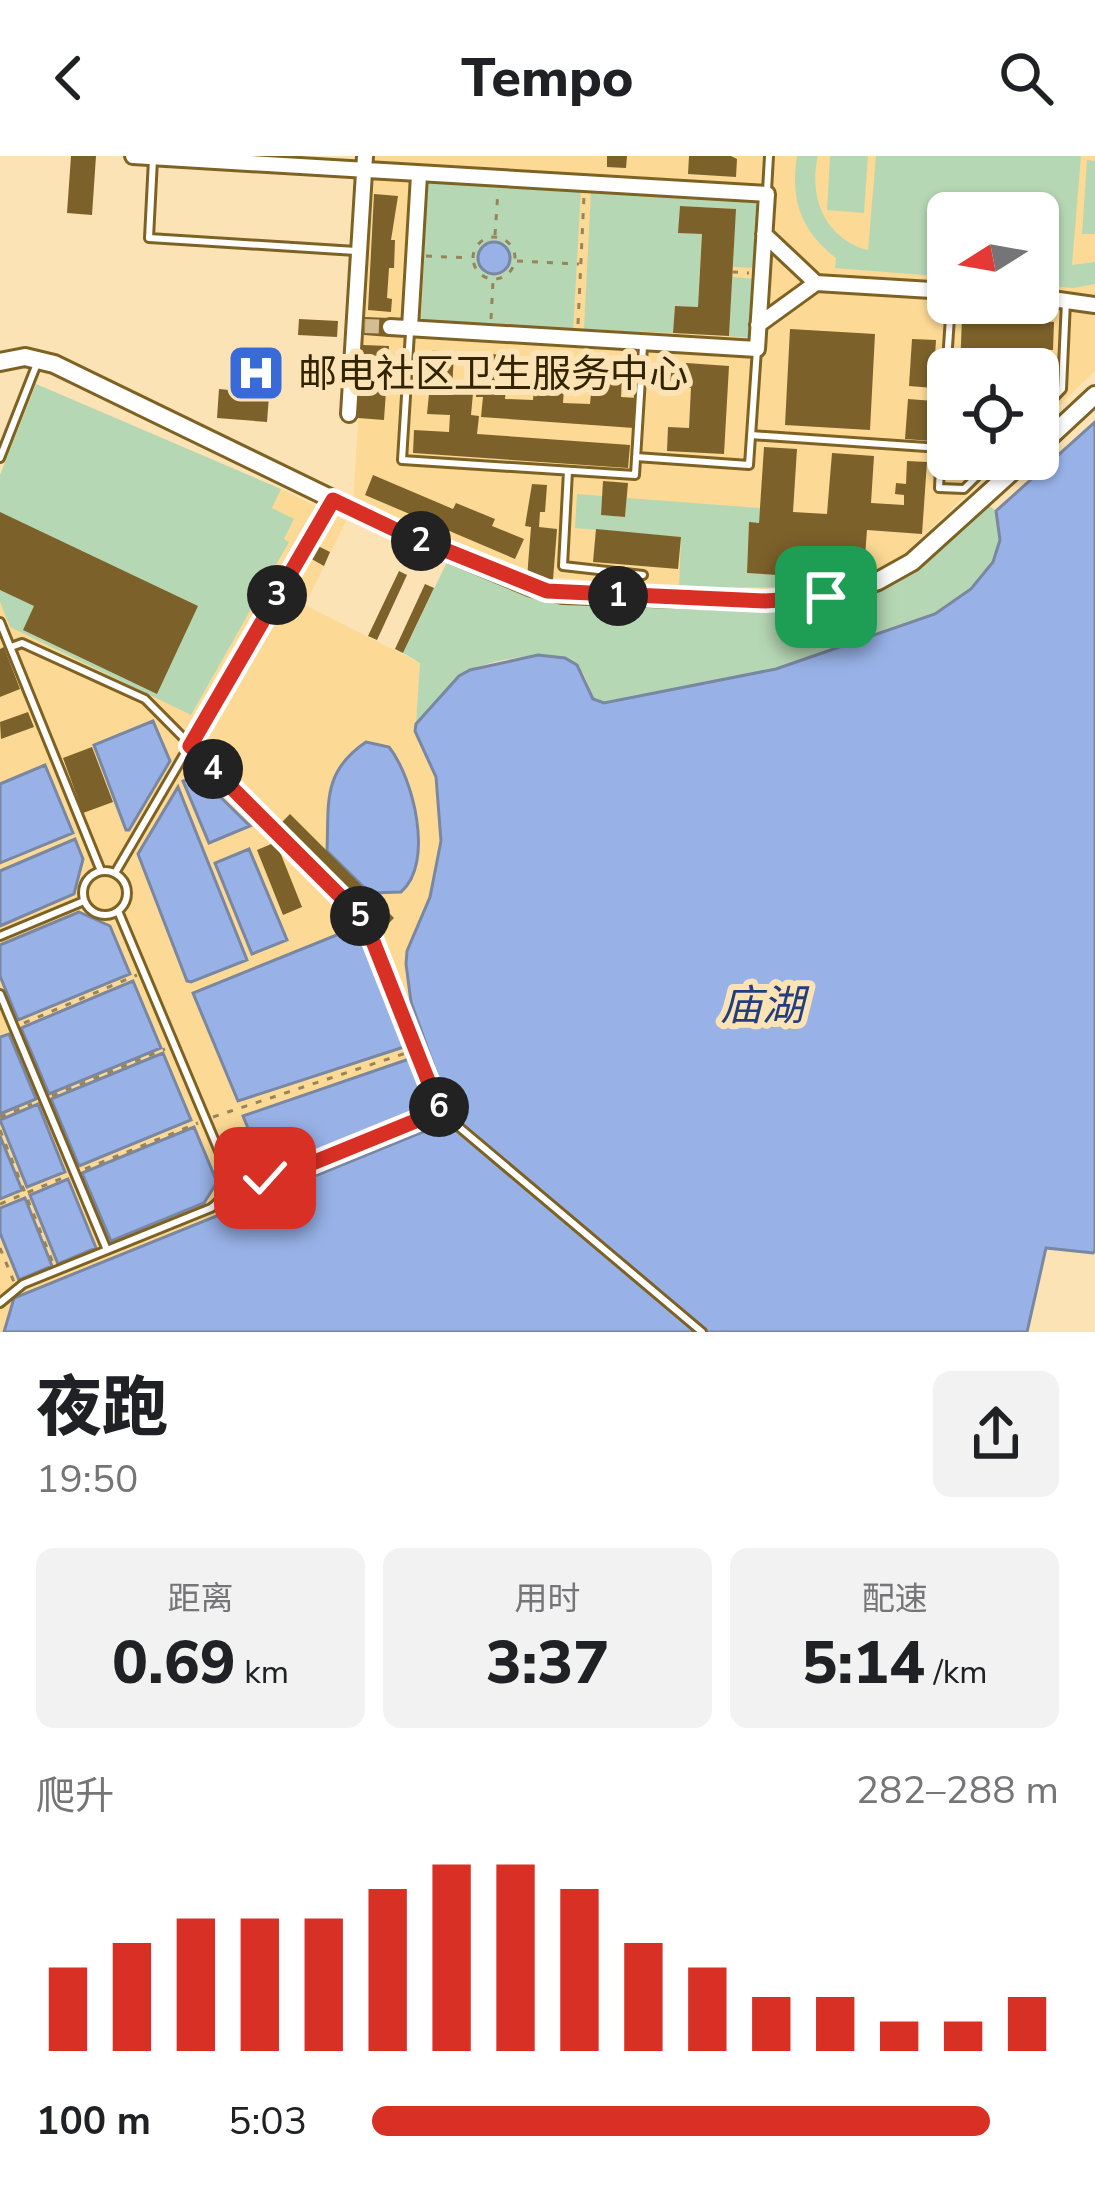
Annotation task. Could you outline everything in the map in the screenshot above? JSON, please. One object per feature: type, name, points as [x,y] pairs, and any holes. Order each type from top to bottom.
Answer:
[{"type":"street","points":[[134,156],[364,164],[419,175],[767,194],[757,349],[390,327]]},
{"type":"street","points":[[349,414],[360,326],[364,164]]},
{"type":"street","points":[[410,328],[419,175]]},
{"type":"street","points":[[764,234],[815,283]]},
{"type":"street","points":[[758,325],[815,283],[927,290]]},
{"type":"street","points":[[1059,299],[1095,303]]},
{"type":"street","points":[[0,362],[25,357],[78,374],[398,531],[547,591],[693,599],[842,594],[896,572],[1002,480]]},
{"type":"street","points":[[1059,428],[1095,395]]},
{"type":"lane","points":[[767,194],[770,156]]},
{"type":"lane","points":[[153,159],[149,238],[359,251]]},
{"type":"lane","points":[[1059,392],[1072,300]]},
{"type":"lane","points":[[410,328],[402,460],[568,471],[635,475],[643,342]]},
{"type":"lane","points":[[636,457],[749,465],[757,349]]},
{"type":"lane","points":[[0,458],[39,360]]},
{"type":"lane","points":[[751,435],[927,447]]},
{"type":"lane","points":[[568,471],[563,566],[643,575]]},
{"type":"lane","points":[[939,480],[939,488],[964,489],[973,480]]},
{"type":"lane","points":[[115,873],[333,500]]},
{"type":"lane","points":[[0,622],[101,871]]},
{"type":"lane","points":[[11,647],[22,643],[145,699],[365,921],[440,1111],[702,1332]]},
{"type":"lane","points":[[83,901],[85,881],[101,871],[115,873],[127,891],[118,911],[232,1182]]},
{"type":"lane","points":[[83,901],[98,914],[118,911]]},
{"type":"lane","points":[[0,936],[83,901]]},
{"type":"lane","points":[[0,994],[106,1250]]},
{"type":"lane","points":[[0,1303],[17,1289],[56,1271],[211,1208],[224,1198],[232,1182],[251,1174],[278,1177],[440,1111]]},
{"type":"path","points":[[495,236],[498,180]]},
{"type":"path","points":[[577,338],[585,184]]},
{"type":"path","points":[[472,258],[482,240],[495,236]]},
{"type":"path","points":[[472,258],[477,271],[493,280],[509,274],[515,260],[512,247],[495,236]]},
{"type":"path","points":[[415,255],[472,258]]},
{"type":"path","points":[[515,260],[581,264]]},
{"type":"path","points":[[490,333],[493,280]]},
{"type":"path","points":[[14,1027],[144,972]]},
{"type":"path","points":[[0,1117],[175,1045]]},
{"type":"path","points":[[0,1204],[206,1120],[416,1050]]},
{"type":"path","points":[[0,1130],[56,1271]]},
{"type":"path","points":[[0,1247],[17,1289]]},
{"type":"shaded area","points":[[375,156],[1095,156],[1095,371],[1059,406],[1059,348],[927,348],[927,480],[982,480],[904,554],[880,569],[807,585],[736,591],[519,575],[353,502]]},
{"type":"shaded area","points":[[36,384],[346,521],[305,605],[420,663],[459,737],[469,1114],[38,1332],[0,1332],[0,475]]},
{"type":"green space","points":[[797,156],[818,156],[816,186],[823,214],[841,236],[868,250],[876,156],[1081,156],[1072,265],[1095,262],[1095,284],[1059,287],[1059,192],[927,192],[927,275],[835,268],[836,258],[806,225],[795,186]]},
{"type":"green space","points":[[830,156],[868,156],[864,213],[827,210]]},
{"type":"green space","points":[[1087,160],[1095,161],[1095,234],[1082,234]]},
{"type":"green space","points":[[428,180],[581,189],[573,331],[421,322]]},
{"type":"green space","points":[[591,190],[760,199],[757,268],[733,267],[735,209],[680,206],[679,232],[702,234],[698,307],[675,306],[673,333],[584,329]]},
{"type":"green space","points":[[732,277],[756,279],[753,338],[729,336]]},
{"type":"green space","points":[[36,384],[281,489],[272,508],[294,519],[284,539],[289,542],[191,715],[10,627],[0,602],[0,475]]},
{"type":"green space","points":[[577,494],[602,496],[601,515],[625,517],[627,498],[760,508],[759,523],[749,523],[747,572],[788,575],[788,587],[679,588],[681,537],[575,528]]},
{"type":"green space","points":[[986,503],[996,511],[1000,540],[993,562],[971,589],[934,615],[777,669],[604,703],[593,699],[583,673],[567,660],[537,656],[501,661],[460,676],[416,724],[420,663],[403,653],[447,562],[530,598],[579,606],[821,606],[864,598],[897,581]]},
{"type":"water","points":[[494,242],[506,246],[510,258],[506,270],[494,274],[482,270],[478,258],[482,246]]},
{"type":"water","name":"庙湖","points":[[1095,422],[1095,1250],[1046,1248],[1027,1332],[4,1332],[14,1298],[229,1211],[237,1197],[258,1189],[271,1194],[445,1123],[448,1106],[411,1002],[406,964],[430,897],[441,841],[436,777],[416,724],[459,676],[538,655],[565,658],[577,665],[593,699],[604,703],[776,669],[935,614],[971,589],[993,562],[1000,540],[996,511],[1030,480],[1059,480],[1059,454]]},
{"type":"water","points":[[153,721],[170,761],[126,830],[94,745]]},
{"type":"water","points":[[366,742],[389,747],[412,798],[417,861],[401,892],[370,893],[327,851],[335,777]]},
{"type":"water","points":[[45,765],[73,833],[0,863],[0,784]]},
{"type":"water","points":[[198,775],[250,826],[209,843],[183,781]]},
{"type":"water","points":[[178,787],[247,960],[191,982],[138,854]]},
{"type":"water","points":[[75,839],[83,859],[74,894],[0,926],[0,871]]},
{"type":"water","points":[[249,849],[287,940],[252,954],[215,863]]},
{"type":"water","points":[[79,912],[110,926],[130,974],[18,1020],[0,976],[0,945]]},
{"type":"water","points":[[359,926],[407,1046],[238,1101],[193,993]]},
{"type":"water","points":[[133,981],[161,1048],[49,1094],[21,1028]]},
{"type":"water","points":[[9,1034],[36,1099],[0,1114],[0,1037]]},
{"type":"water","points":[[163,1053],[191,1120],[79,1166],[51,1099]]},
{"type":"water","points":[[412,1058],[428,1103],[425,1112],[275,1169],[264,1167],[243,1116]]},
{"type":"water","points":[[38,1104],[65,1172],[27,1187],[0,1120]]},
{"type":"water","points":[[194,1127],[217,1182],[204,1203],[111,1241],[82,1173]]},
{"type":"water","points":[[0,1136],[22,1190],[0,1199]]},
{"type":"water","points":[[68,1179],[96,1248],[58,1264],[30,1195]]},
{"type":"water","points":[[25,1198],[52,1266],[19,1280],[0,1233],[0,1208]]},
{"type":"building","points":[[71,156],[96,156],[92,215],[67,213]]},
{"type":"building","points":[[607,156],[627,156],[626,168],[607,167]]},
{"type":"building","points":[[689,156],[731,156],[737,159],[736,177],[688,174]]},
{"type":"building","points":[[374,194],[398,196],[391,240],[395,240],[394,268],[389,268],[387,298],[392,299],[391,312],[368,310]]},
{"type":"building","points":[[680,206],[736,209],[729,336],[673,333],[675,306],[698,307],[702,234],[678,233]]},
{"type":"building","points":[[365,317],[390,318],[389,337],[364,335]]},
{"type":"building","points":[[299,319],[338,321],[337,337],[298,335]]},
{"type":"building","points":[[962,324],[1054,324],[1053,348],[961,348]]},
{"type":"building","points":[[790,329],[875,334],[870,430],[785,425]]},
{"type":"building","points":[[912,339],[936,340],[936,348],[927,348],[927,388],[909,386]]},
{"type":"building","points":[[363,345],[389,346],[384,420],[358,418]]},
{"type":"building","points":[[432,350],[454,352],[452,392],[473,393],[471,415],[479,416],[477,434],[630,445],[628,468],[413,453],[414,430],[449,432],[450,415],[427,414],[429,394],[421,393]]},
{"type":"building","name":"邮电社区卫生服务中心","points":[[242,354],[272,357],[267,422],[217,418],[219,389],[240,391]]},
{"type":"building","points":[[486,354],[509,355],[505,399],[533,400],[535,378],[542,379],[543,357],[566,359],[563,403],[590,404],[601,361],[623,363],[621,397],[636,398],[634,428],[481,417],[483,397],[476,397],[477,375],[484,375]]},
{"type":"building","points":[[672,362],[729,366],[724,454],[667,451],[668,427],[689,428],[691,388],[670,386]]},
{"type":"building","points":[[908,399],[927,400],[927,441],[905,439]]},
{"type":"building","points":[[764,447],[797,449],[793,512],[827,514],[832,453],[874,456],[871,503],[904,505],[904,495],[895,494],[896,483],[906,484],[907,461],[927,462],[922,534],[867,530],[865,557],[825,554],[823,578],[747,573],[749,522],[759,523]]},
{"type":"building","points":[[373,475],[453,509],[456,503],[495,519],[492,526],[524,539],[515,559],[365,495]]},
{"type":"building","points":[[603,481],[628,483],[625,517],[601,515]]},
{"type":"building","points":[[532,484],[547,485],[539,527],[557,529],[553,580],[527,578],[531,527],[525,526]]},
{"type":"building","points":[[0,512],[198,606],[157,694],[23,630],[34,606],[0,590]]},
{"type":"building","points":[[596,529],[681,537],[678,569],[593,562]]},
{"type":"building","points":[[314,544],[330,552],[324,566],[308,557]]},
{"type":"building","points":[[399,571],[407,575],[377,640],[368,636]]},
{"type":"building","points":[[425,584],[434,588],[403,653],[395,649]]},
{"type":"building","points":[[4,647],[20,689],[0,697],[0,649]]},
{"type":"building","points":[[28,712],[34,727],[1,739],[0,722]]},
{"type":"building","points":[[92,747],[113,802],[83,813],[63,758]]},
{"type":"building","points":[[290,814],[394,918],[381,931],[278,826]]},
{"type":"building","points":[[276,842],[302,907],[283,915],[257,850]]},
{"type":"tunnel","points":[[365,326],[390,327]]},
{"type":"place","name":"邮电社区卫生服务中心","points":[[256,373]]},
{"type":"route","points":[[265,1178],[278,1177],[440,1111],[365,921],[190,746],[333,500],[547,591],[765,601],[826,597]]}]
